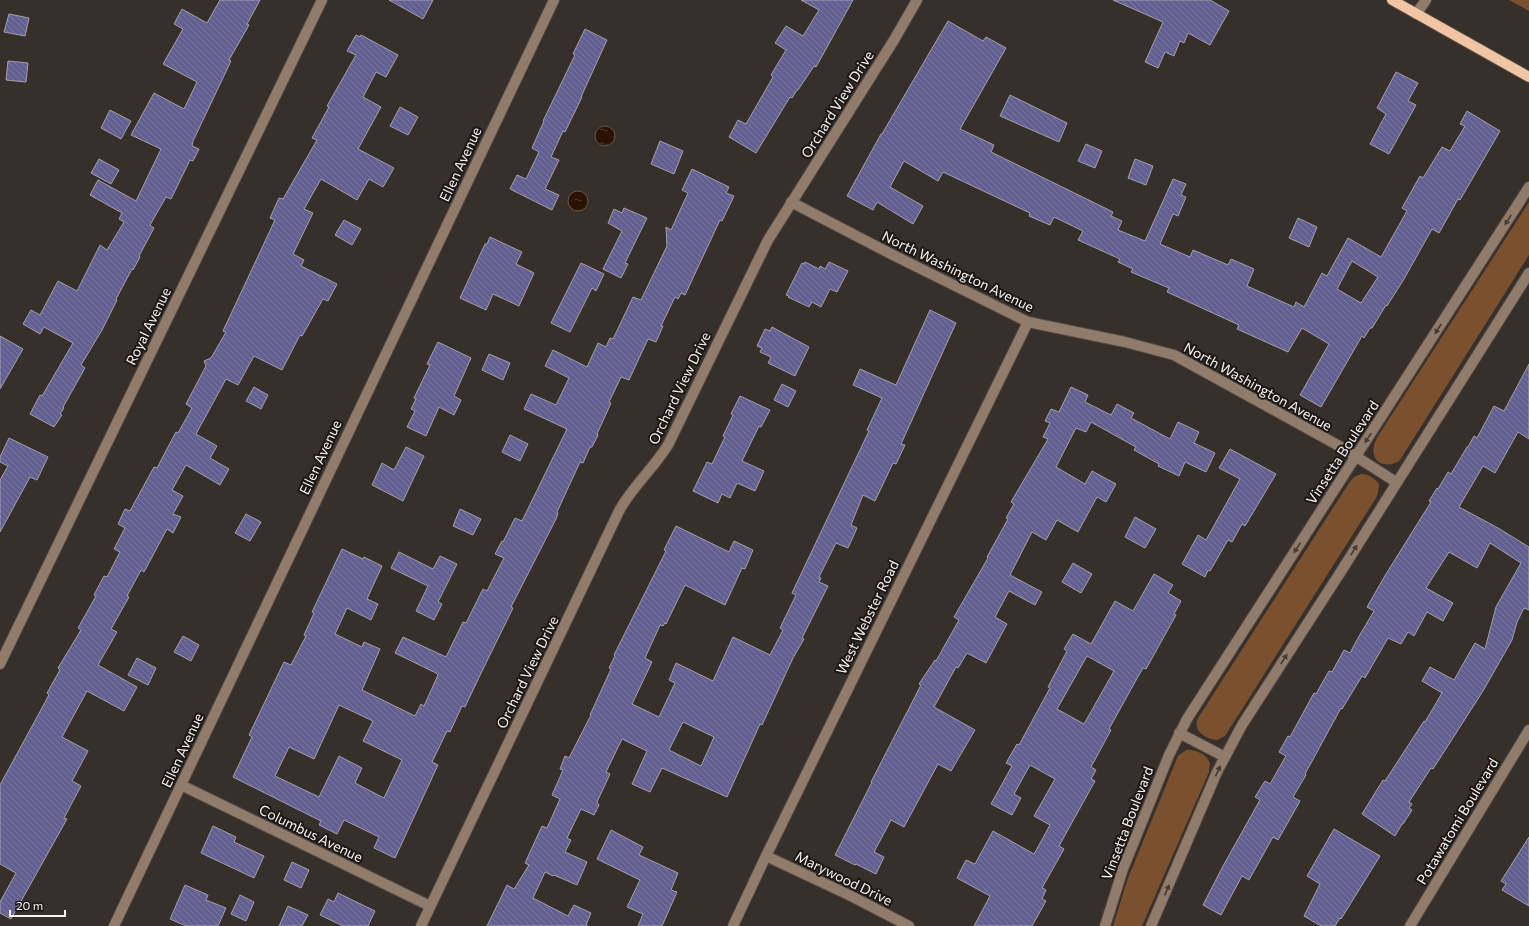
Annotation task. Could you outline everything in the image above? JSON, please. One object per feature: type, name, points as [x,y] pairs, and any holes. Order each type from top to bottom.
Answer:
[{"type":"main road","points":[[1392,0],[1529,77]]},
{"type":"street","name":"Royal Avenue","points":[[0,664],[322,0]]},
{"type":"street","name":"Ellen Avenue","points":[[114,926],[554,0]]},
{"type":"street","name":"Orchard View Drive","points":[[421,926],[627,496],[668,446],[768,240],[894,40],[917,0]]},
{"type":"street","points":[[1416,14],[1426,0]]},
{"type":"street","name":"Vinsetta Boulevard","points":[[1105,926],[1123,869],[1179,732],[1529,187]]},
{"type":"street","name":"North Washington Avenue","points":[[792,202],[1028,322],[1125,342],[1174,355],[1356,456],[1396,482]]},
{"type":"street","points":[[1151,926],[1225,757],[1264,688],[1340,573],[1529,273]]},
{"type":"street","name":"West Webster Road","points":[[733,926],[1028,322]]},
{"type":"street","name":"Potawatomi Boulevard","points":[[1410,926],[1529,730]]},
{"type":"street","points":[[1179,732],[1225,757]]},
{"type":"street","name":"Columbus Avenue","points":[[181,785],[430,906]]},
{"type":"street","name":"Marywood Drive","points":[[766,856],[849,895],[909,926]]},
{"type":"shaded area","points":[[1509,0],[1529,0],[1529,11]]},
{"type":"shaded area","points":[[1529,202],[1529,255],[1400,460],[1393,464],[1381,463],[1376,459],[1373,452],[1378,436]]},
{"type":"shaded area","points":[[1361,474],[1371,477],[1379,484],[1376,498],[1225,736],[1217,740],[1204,736],[1197,727],[1198,718],[1349,483],[1354,477]]},
{"type":"shaded area","points":[[1186,750],[1196,751],[1206,757],[1210,763],[1209,772],[1142,926],[1113,926],[1128,878],[1178,756]]},
{"type":"water","points":[[605,126],[612,129],[615,136],[612,143],[605,146],[598,143],[595,136],[598,129]]},
{"type":"water","points":[[578,191],[585,194],[588,201],[585,208],[578,211],[571,208],[568,201],[571,194]]},
{"type":"building","points":[[220,0],[260,0],[247,24],[249,25],[229,60],[231,61],[193,141],[192,146],[199,149],[193,161],[190,160],[171,199],[166,197],[150,225],[154,228],[139,256],[140,257],[116,299],[117,300],[102,330],[81,365],[85,368],[63,407],[64,408],[60,414],[62,415],[54,427],[30,414],[40,395],[42,396],[73,343],[44,327],[40,334],[23,324],[31,310],[40,315],[58,281],[77,291],[100,245],[107,250],[124,222],[119,219],[122,213],[90,195],[98,180],[136,201],[161,149],[131,135],[154,93],[184,109],[197,82],[163,64],[183,29],[174,24],[182,9],[207,23]]},
{"type":"building","points":[[389,0],[433,0],[423,19]]},
{"type":"building","points":[[801,0],[853,0],[816,67],[814,66],[792,98],[790,97],[756,153],[729,137],[738,120],[746,124],[773,77],[771,75],[786,50],[775,43],[786,26],[803,36],[819,10]]},
{"type":"building","points":[[1113,0],[1210,0],[1229,11],[1210,45],[1188,33],[1184,43],[1180,41],[1174,56],[1165,52],[1158,68],[1145,62],[1163,22]]},
{"type":"building","points":[[9,14],[29,18],[25,36],[4,32]]},
{"type":"building","points":[[948,21],[983,41],[986,37],[1006,48],[960,129],[994,145],[991,152],[1113,212],[1111,216],[1122,221],[1118,230],[1145,241],[1173,179],[1186,184],[1181,195],[1186,197],[1178,216],[1173,214],[1160,244],[1190,257],[1193,250],[1228,265],[1231,259],[1254,269],[1247,286],[1294,307],[1296,302],[1304,307],[1322,273],[1327,276],[1348,238],[1381,257],[1407,211],[1402,208],[1420,176],[1423,178],[1442,147],[1450,151],[1465,126],[1460,124],[1467,111],[1500,131],[1439,233],[1432,229],[1387,306],[1386,305],[1364,338],[1362,336],[1321,407],[1300,395],[1329,344],[1302,328],[1288,352],[1237,329],[1239,325],[1167,292],[1169,288],[1131,272],[1133,269],[1118,262],[1120,259],[1078,240],[1083,231],[1054,217],[1050,225],[1029,216],[1030,213],[943,172],[938,181],[904,161],[890,187],[923,206],[913,224],[877,202],[873,210],[847,196]],"holes":[[[1352,261],[1378,277],[1361,303],[1337,289]]]},
{"type":"building","points":[[585,29],[607,40],[582,97],[565,132],[563,131],[551,157],[559,160],[545,189],[559,195],[552,210],[510,189],[517,175],[526,179],[539,152],[532,148],[543,121],[575,55],[573,54]]},
{"type":"building","points":[[356,35],[360,37],[361,35],[398,55],[386,77],[376,72],[363,97],[381,107],[358,149],[394,168],[383,187],[369,179],[357,200],[321,179],[304,209],[313,213],[293,254],[304,260],[301,266],[337,284],[328,301],[323,299],[302,336],[300,335],[282,370],[254,356],[238,385],[226,379],[196,434],[217,446],[210,458],[229,469],[220,485],[186,465],[172,490],[183,496],[173,514],[181,517],[173,533],[167,529],[144,572],[141,570],[127,596],[129,597],[111,629],[117,632],[98,665],[137,687],[124,711],[87,691],[62,737],[88,751],[72,781],[81,786],[64,818],[67,819],[11,919],[0,913],[0,902],[16,873],[0,864],[0,785],[49,695],[47,693],[60,670],[58,668],[81,630],[78,628],[96,596],[94,595],[104,576],[107,577],[120,552],[114,549],[125,528],[118,524],[125,509],[130,511],[154,467],[157,468],[176,432],[178,433],[192,408],[186,404],[206,366],[204,361],[211,358],[226,332],[223,331],[275,220],[270,218],[279,198],[283,199],[317,140],[312,138],[329,107],[327,106],[356,55],[347,51]]},
{"type":"building","points":[[8,61],[28,63],[26,82],[6,80]]},
{"type":"building","points":[[1396,72],[1418,83],[1408,101],[1416,105],[1389,154],[1370,144],[1386,114],[1377,108]]},
{"type":"building","points":[[1010,95],[1067,123],[1059,142],[1000,116]]},
{"type":"building","points":[[400,107],[418,117],[408,135],[390,126]]},
{"type":"building","points":[[110,110],[131,121],[121,139],[101,128]]},
{"type":"building","points":[[660,141],[683,151],[674,174],[651,164]]},
{"type":"building","points":[[1086,144],[1102,151],[1095,168],[1078,161]]},
{"type":"building","points":[[99,159],[119,170],[111,184],[91,173]]},
{"type":"building","points":[[1135,159],[1153,166],[1146,185],[1128,178]]},
{"type":"building","points":[[692,169],[729,187],[726,193],[734,196],[722,221],[720,220],[685,295],[681,293],[678,299],[675,297],[661,326],[663,326],[656,342],[648,339],[629,380],[621,377],[609,402],[611,403],[597,434],[598,435],[592,447],[590,447],[583,463],[580,462],[557,512],[556,519],[511,607],[513,608],[465,707],[462,706],[450,732],[447,731],[432,762],[438,765],[395,858],[374,848],[379,837],[344,820],[337,834],[319,825],[321,821],[233,777],[252,737],[249,735],[284,662],[291,665],[306,636],[304,635],[314,613],[312,612],[342,549],[363,559],[364,557],[382,566],[367,599],[378,604],[371,620],[347,608],[335,634],[362,647],[364,642],[380,649],[362,690],[415,716],[421,704],[424,706],[438,675],[395,653],[403,637],[446,657],[463,622],[466,623],[483,589],[487,591],[504,558],[495,554],[515,518],[522,521],[567,429],[524,409],[531,394],[556,405],[569,378],[545,366],[553,350],[587,367],[598,343],[606,347],[610,338],[613,339],[633,297],[641,300],[667,246],[666,227],[671,230],[688,193],[682,190]],"holes":[[[339,705],[373,721],[363,741],[402,760],[384,798],[355,783],[362,768],[339,756],[319,797],[275,776],[289,747],[314,759]]]},
{"type":"building","points":[[624,208],[647,218],[625,263],[628,264],[621,278],[603,269],[622,231],[608,223],[614,209],[622,213]]},
{"type":"building","points":[[1298,218],[1317,227],[1309,247],[1289,238]]},
{"type":"building","points":[[344,220],[361,229],[352,245],[335,235]]},
{"type":"building","points":[[490,237],[522,252],[516,264],[534,273],[519,306],[493,294],[486,310],[460,298],[485,244],[487,244]]},
{"type":"building","points":[[805,262],[819,269],[820,266],[825,269],[829,262],[848,271],[837,292],[830,289],[821,307],[812,302],[809,307],[786,295],[802,263],[804,264]]},
{"type":"building","points":[[581,263],[604,274],[596,291],[592,288],[570,332],[551,323]]},
{"type":"building","points":[[930,310],[956,323],[901,444],[905,445],[896,464],[893,463],[875,501],[863,495],[851,525],[857,528],[848,548],[836,543],[819,577],[821,578],[819,582],[828,586],[762,725],[760,724],[727,797],[662,768],[650,792],[632,784],[647,751],[622,739],[606,772],[610,774],[597,802],[599,805],[594,815],[581,809],[567,838],[571,840],[565,852],[587,862],[577,885],[545,872],[533,898],[568,916],[574,905],[591,913],[586,925],[588,926],[487,926],[507,885],[514,889],[529,865],[525,863],[542,826],[547,828],[560,799],[552,795],[563,770],[560,769],[565,756],[569,758],[591,715],[611,669],[609,668],[615,656],[614,655],[666,551],[664,550],[676,526],[729,552],[734,541],[753,550],[745,569],[742,568],[725,605],[685,585],[666,624],[665,623],[663,626],[660,625],[645,658],[652,662],[632,704],[659,717],[675,683],[669,680],[676,663],[713,681],[733,637],[770,655],[783,630],[780,628],[796,595],[792,593],[869,431],[867,430],[882,398],[853,385],[860,369],[896,385]],"holes":[[[683,722],[714,737],[701,766],[669,750]]]},
{"type":"building","points":[[772,327],[809,347],[795,376],[768,363],[771,357],[760,352],[762,348],[757,346],[765,329],[770,331]]},
{"type":"building","points":[[0,336],[23,349],[0,389]]},
{"type":"building","points":[[438,342],[471,358],[454,396],[461,400],[454,415],[439,407],[426,436],[407,427],[415,411],[411,409],[416,399],[414,398],[430,365],[427,364]]},
{"type":"building","points":[[489,354],[510,363],[503,380],[482,370]]},
{"type":"building","points":[[1529,364],[1529,439],[1518,432],[1495,473],[1483,466],[1459,507],[1529,547],[1529,610],[1524,608],[1517,622],[1512,640],[1483,691],[1433,769],[1431,768],[1409,802],[1412,804],[1409,808],[1412,810],[1395,836],[1362,814],[1383,780],[1385,781],[1424,721],[1425,722],[1442,693],[1422,681],[1430,667],[1454,680],[1475,643],[1485,649],[1496,607],[1521,563],[1490,543],[1477,568],[1449,552],[1426,588],[1453,603],[1443,621],[1427,612],[1414,636],[1408,632],[1401,644],[1388,638],[1365,678],[1362,676],[1342,709],[1341,708],[1305,774],[1306,775],[1293,797],[1300,801],[1278,840],[1273,837],[1249,880],[1242,876],[1221,915],[1203,905],[1260,800],[1255,797],[1265,781],[1270,784],[1286,756],[1279,752],[1288,736],[1290,737],[1314,693],[1316,694],[1329,671],[1332,672],[1344,650],[1350,653],[1374,611],[1367,607],[1431,502],[1429,501],[1448,472],[1451,474],[1474,436],[1477,438],[1494,406],[1504,411]]},
{"type":"building","points":[[782,384],[796,391],[788,407],[774,400]]},
{"type":"building","points":[[254,387],[268,395],[261,409],[246,401]]},
{"type":"building","points":[[1071,387],[1088,395],[1085,402],[1111,415],[1117,404],[1134,413],[1131,418],[1170,439],[1178,422],[1199,432],[1194,443],[1215,453],[1206,472],[1185,462],[1179,476],[1158,466],[1159,464],[1134,450],[1136,447],[1091,422],[1086,432],[1076,428],[1056,467],[1085,484],[1092,471],[1116,484],[1106,502],[1097,497],[1078,532],[1057,520],[1046,540],[1032,532],[1010,575],[1042,592],[1035,605],[1009,591],[995,617],[1007,624],[986,663],[967,653],[958,668],[956,667],[934,707],[975,730],[951,771],[938,764],[904,827],[891,820],[874,852],[884,857],[876,874],[835,855],[921,685],[919,684],[935,660],[936,661],[959,620],[954,617],[988,558],[987,557],[1008,519],[1006,518],[1014,504],[1011,502],[1048,439],[1043,437],[1050,423],[1045,421],[1051,409],[1059,412]]},
{"type":"building","points":[[740,396],[770,410],[761,427],[759,426],[742,461],[764,471],[755,491],[737,483],[730,498],[722,494],[718,503],[693,491],[707,462],[712,464],[725,437],[723,436],[733,415],[731,414]]},
{"type":"building","points":[[510,435],[528,444],[520,461],[502,452]]},
{"type":"building","points":[[9,438],[48,457],[37,480],[30,477],[0,532],[0,480],[8,466],[0,462],[0,457]]},
{"type":"building","points":[[406,447],[424,456],[403,501],[372,485],[382,463],[394,470]]},
{"type":"building","points":[[1230,449],[1276,474],[1245,526],[1242,524],[1232,542],[1228,540],[1205,577],[1182,564],[1198,535],[1206,540],[1240,479],[1219,468]]},
{"type":"building","points":[[460,509],[481,519],[473,535],[453,526]]},
{"type":"building","points":[[246,514],[261,522],[250,541],[235,533]]},
{"type":"building","points":[[1135,517],[1156,529],[1145,548],[1125,537]]},
{"type":"building","points":[[399,552],[433,569],[440,556],[457,564],[438,602],[442,604],[434,620],[416,611],[428,586],[391,568]]},
{"type":"building","points":[[1073,563],[1092,574],[1081,593],[1062,582]]},
{"type":"building","points":[[1154,574],[1173,585],[1168,593],[1181,601],[1174,614],[1176,615],[1146,669],[1143,668],[1109,729],[1111,730],[1091,767],[1096,770],[1091,779],[1095,781],[1059,846],[1064,849],[1042,888],[1046,890],[1042,899],[1046,901],[1032,926],[974,926],[990,896],[957,878],[966,860],[975,864],[993,831],[1034,854],[1050,825],[1034,816],[1055,779],[1030,765],[1014,794],[1021,798],[1012,815],[991,804],[1012,766],[1006,763],[1017,744],[1019,745],[1050,688],[1048,687],[1067,651],[1064,649],[1073,634],[1091,644],[1115,601],[1133,611]],"holes":[[[1087,656],[1114,671],[1084,724],[1057,709]]]},
{"type":"building","points":[[183,636],[199,645],[191,661],[174,652]]},
{"type":"building","points":[[137,658],[156,668],[148,685],[128,675]]},
{"type":"building","points":[[213,826],[236,837],[234,842],[264,856],[254,878],[201,853]]},
{"type":"building","points":[[1334,829],[1380,856],[1341,919],[1340,918],[1335,926],[1321,926],[1304,916],[1320,884],[1307,876]]},
{"type":"building","points":[[611,830],[643,847],[639,855],[678,873],[671,890],[677,892],[662,926],[638,926],[643,914],[627,907],[640,880],[597,859]]},
{"type":"building","points":[[1529,837],[1529,906],[1502,890],[1506,884],[1501,881]]},
{"type":"building","points":[[292,862],[309,870],[301,888],[284,880]]},
{"type":"building","points":[[185,885],[208,895],[206,900],[226,908],[218,926],[186,926],[170,919]]},
{"type":"building","points":[[338,893],[375,911],[368,926],[343,926],[320,915],[328,899],[334,902]]},
{"type":"building","points":[[240,895],[254,902],[246,921],[231,914]]},
{"type":"building","points":[[288,906],[308,915],[302,926],[279,926]]}]
